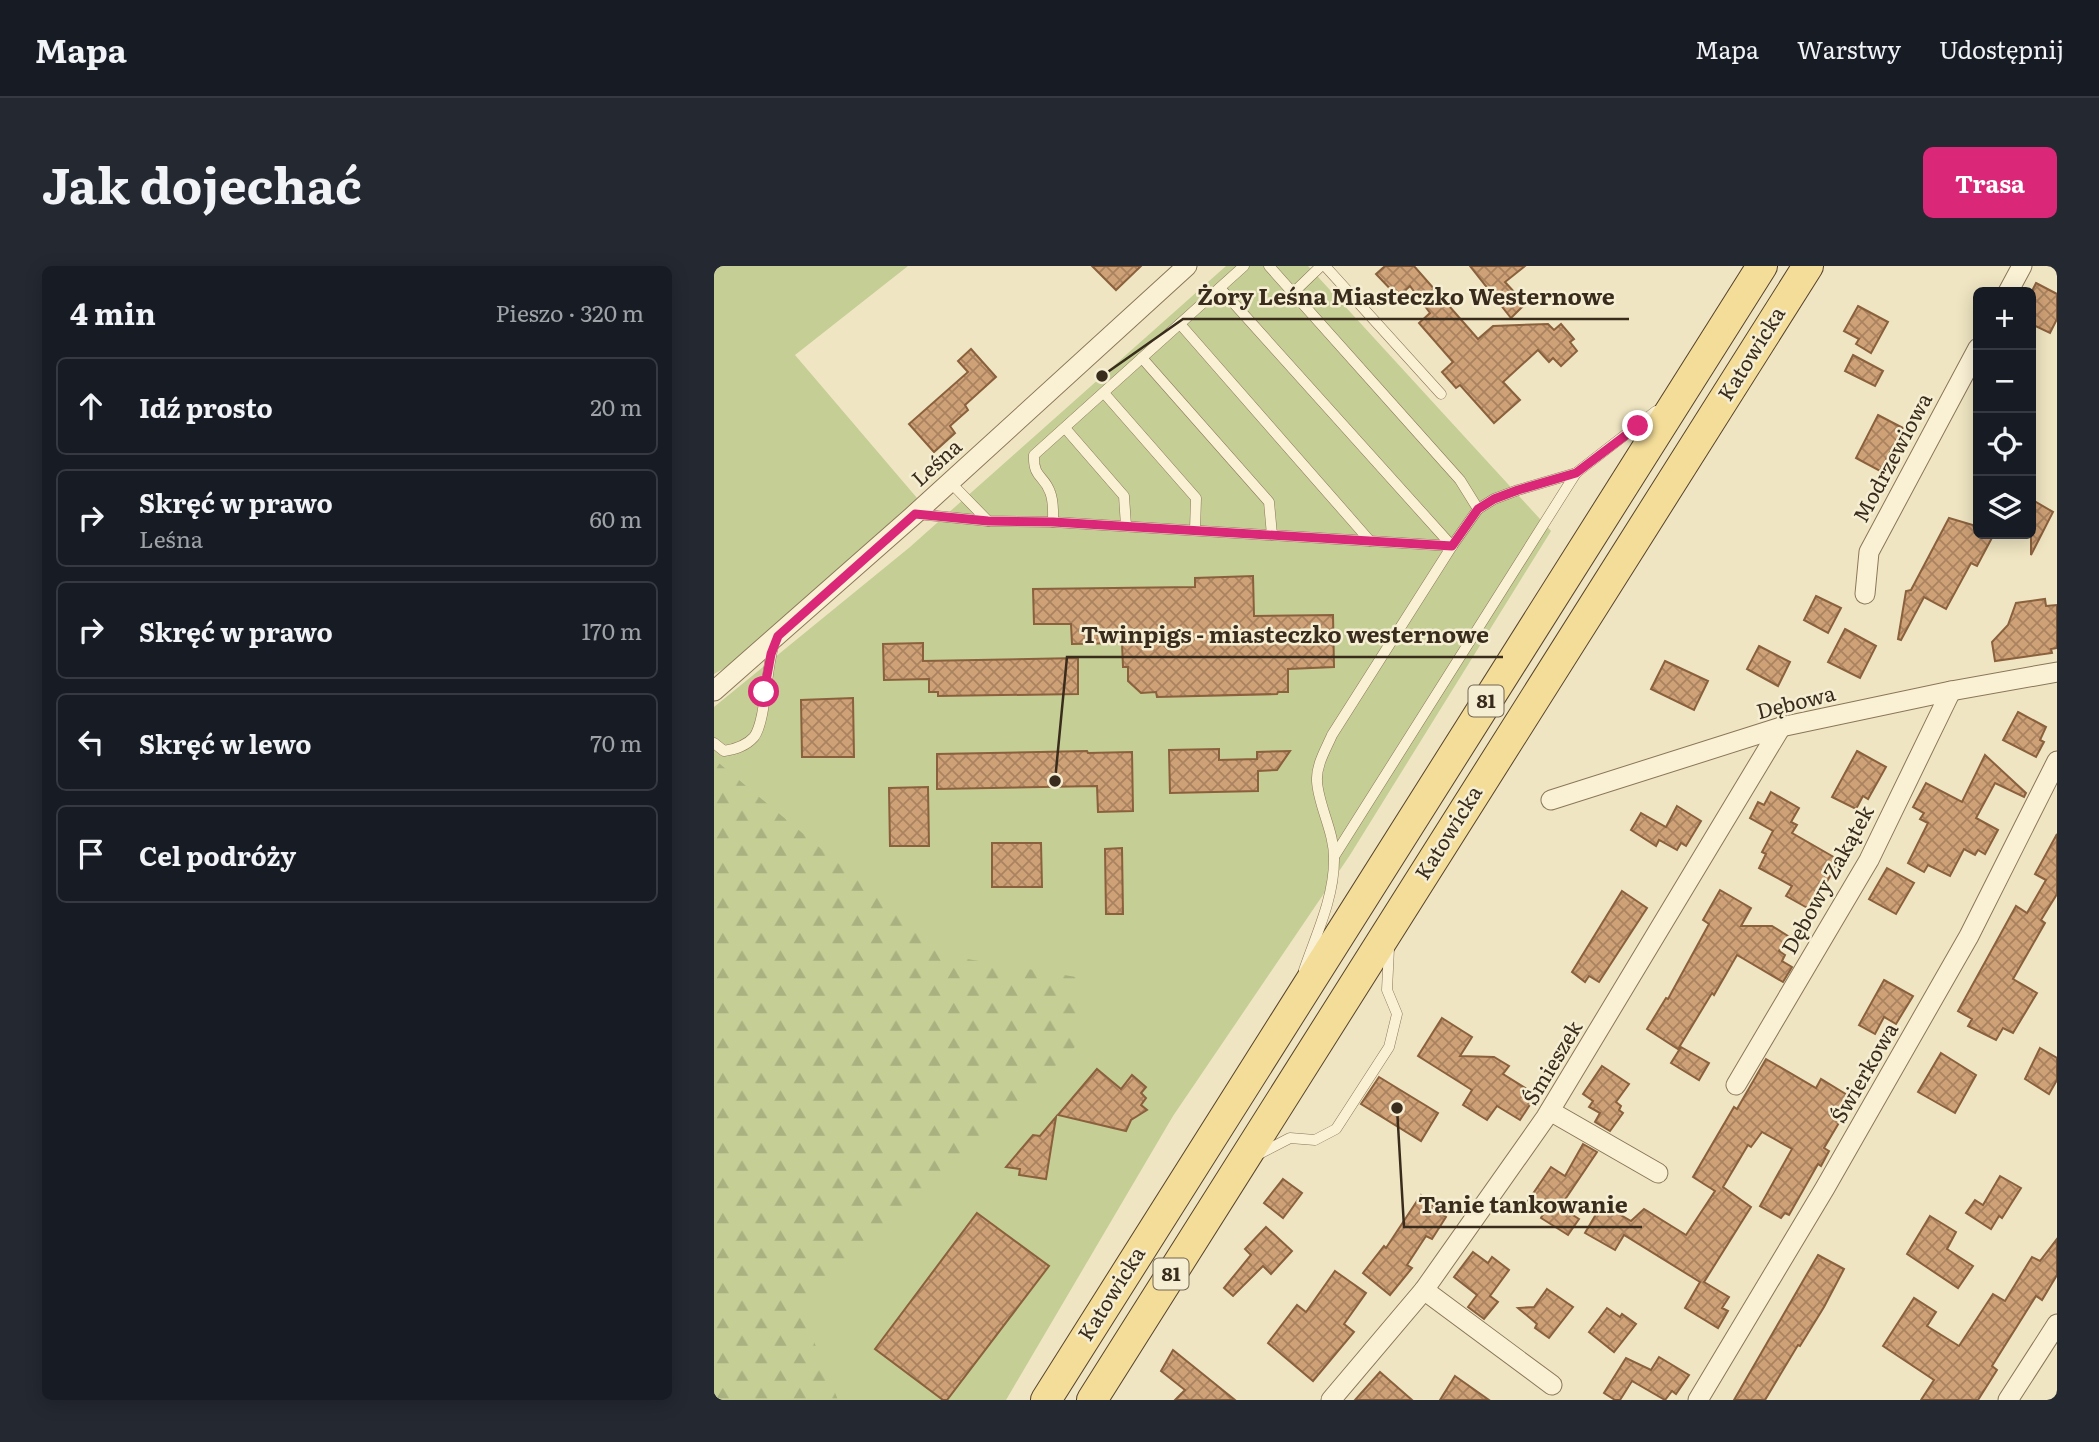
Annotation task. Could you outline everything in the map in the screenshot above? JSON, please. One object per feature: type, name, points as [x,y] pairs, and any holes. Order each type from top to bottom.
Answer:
[{"type":"main road","name":"Katowicka","points":[[1046,1400],[1762,266]]},
{"type":"main road","name":"Katowicka","points":[[1092,1400],[1808,266]]},
{"type":"street","points":[[2011,287],[2022,266]]},
{"type":"street","name":"Leśna","points":[[714,691],[915,514],[1181,268]]},
{"type":"street","name":"Modrzewiowa","points":[[1865,594],[1869,552],[1977,350]]},
{"type":"street","name":"Dębowa","points":[[1551,800],[1782,727],[1951,691],[2057,672]]},
{"type":"street","name":"Dębowy Zakątek","points":[[1736,1085],[1869,860],[1951,691]]},
{"type":"street","name":"Śmieszek","points":[[1331,1400],[1424,1290],[1550,1111],[1782,727]]},
{"type":"street","name":"Świerkowa","points":[[1698,1400],[1825,1188],[1969,936],[2057,761]]},
{"type":"street","points":[[1550,1111],[1658,1173]]},
{"type":"street","points":[[1424,1290],[1552,1385]]},
{"type":"street","points":[[2008,1400],[2057,1324]]},
{"type":"lane","points":[[1053,522],[1050,490],[1033,469],[1034,455],[1244,266]]},
{"type":"lane","points":[[1269,266],[1460,480],[1478,509]]},
{"type":"lane","points":[[1294,292],[1323,266],[1441,394]]},
{"type":"lane","points":[[1220,288],[1452,546]]},
{"type":"lane","points":[[1180,324],[1370,541]]},
{"type":"lane","points":[[1142,358],[1269,502],[1272,535]]},
{"type":"lane","points":[[1335,855],[1576,473],[1684,388]]},
{"type":"lane","points":[[1104,393],[1196,498],[1195,530]]},
{"type":"lane","points":[[1065,428],[1124,496],[1126,526]]},
{"type":"lane","points":[[1289,1014],[1326,905],[1334,871],[1335,855],[1317,781],[1321,758],[1332,735],[1478,509],[1494,499],[1518,490],[1576,473]]},
{"type":"lane","points":[[950,482],[988,521]]},
{"type":"lane","points":[[915,514],[988,521],[1053,522],[1452,546]]},
{"type":"lane","points":[[714,743],[724,751],[747,744],[756,734],[761,719],[769,662],[778,636]]},
{"type":"lane","points":[[1241,1163],[1290,1138],[1315,1140],[1336,1129],[1390,1047],[1397,1014],[1387,990],[1391,925]]},
{"type":"green space","points":[[714,266],[908,266],[795,355],[917,498],[732,664],[714,674]]},
{"type":"green space","points":[[1226,266],[1308,266],[1551,531],[1350,855],[1173,1116],[1006,1400],[714,1400],[714,707],[910,547]]},
{"type":"green space","points":[[714,759],[949,956],[1082,978],[1076,1046],[801,1310],[838,1400],[714,1400]]},
{"type":"building","points":[[1092,266],[1141,266],[1116,290]]},
{"type":"building","points":[[1385,266],[1414,266],[1478,339],[1493,326],[1548,324],[1554,330],[1561,324],[1574,339],[1570,342],[1577,351],[1561,366],[1553,358],[1549,362],[1538,350],[1503,382],[1520,400],[1494,423],[1460,385],[1456,388],[1442,372],[1453,362],[1419,323],[1430,313],[1410,286],[1398,297],[1376,274]]},
{"type":"building","points":[[1470,266],[1525,266],[1505,282],[1525,304],[1511,318]]},
{"type":"building","points":[[2036,283],[2057,294],[2057,319],[2050,333],[2036,326]]},
{"type":"building","points":[[1858,306],[1888,322],[1871,353],[1856,344],[1859,339],[1844,331]]},
{"type":"building","points":[[971,349],[996,377],[965,405],[968,410],[950,426],[955,433],[934,452],[909,424],[968,372],[958,361]]},
{"type":"building","points":[[1853,355],[1883,371],[1875,386],[1845,371]]},
{"type":"building","points":[[1878,415],[1903,428],[1880,471],[1856,458]]},
{"type":"building","points":[[2036,502],[2053,512],[2031,555],[2031,539],[2036,539]]},
{"type":"building","points":[[1949,518],[1973,525],[1973,539],[1991,539],[1977,566],[1971,563],[1946,609],[1924,597],[1901,640],[1898,639],[1906,591],[1911,590]]},
{"type":"building","points":[[1253,576],[1254,616],[1333,615],[1334,667],[1288,669],[1288,692],[1277,694],[1157,697],[1156,692],[1141,693],[1128,681],[1128,667],[1123,667],[1122,643],[1072,644],[1071,624],[1034,624],[1033,589],[1195,587],[1195,578]]},
{"type":"building","points":[[1816,596],[1841,608],[1828,633],[1804,620]]},
{"type":"building","points":[[2045,599],[2046,606],[2057,605],[2057,648],[2051,649],[2052,653],[1995,661],[1992,642],[2008,625],[2016,603]]},
{"type":"building","points":[[1845,629],[1876,646],[1860,678],[1828,662]]},
{"type":"building","points":[[923,643],[923,661],[1078,658],[1078,694],[938,696],[938,692],[929,692],[929,679],[884,680],[883,644]]},
{"type":"building","points":[[1759,646],[1790,662],[1778,686],[1747,669]]},
{"type":"building","points":[[1665,661],[1708,681],[1694,710],[1651,689]]},
{"type":"building","points":[[853,698],[854,757],[802,757],[801,700]]},
{"type":"building","points":[[2018,712],[2046,727],[2040,740],[2044,742],[2036,757],[2003,740]]},
{"type":"building","points":[[1219,749],[1219,760],[1257,759],[1257,752],[1290,751],[1277,770],[1258,771],[1258,791],[1170,793],[1169,750]]},
{"type":"building","points":[[1857,751],[1886,767],[1868,799],[1863,796],[1856,809],[1832,797]]},
{"type":"building","points":[[1132,752],[1133,811],[1098,812],[1097,786],[937,789],[937,754]]},
{"type":"building","points":[[1985,755],[2026,793],[2024,797],[1995,783],[1976,818],[1998,830],[1985,854],[1978,850],[1975,855],[1964,849],[1950,876],[1928,865],[1924,872],[1908,863],[1928,823],[1920,819],[1924,813],[1913,807],[1926,783],[1962,802]]},
{"type":"building","points":[[928,787],[929,846],[890,846],[889,788]]},
{"type":"building","points":[[1771,792],[1799,808],[1791,822],[1797,825],[1792,833],[1839,860],[1811,910],[1786,896],[1792,886],[1759,868],[1766,854],[1762,852],[1773,831],[1750,818],[1758,802],[1764,805]]},
{"type":"building","points":[[1677,806],[1701,821],[1686,846],[1681,843],[1677,850],[1659,840],[1656,846],[1631,830],[1641,813],[1666,827]]},
{"type":"building","points":[[2057,834],[2057,894],[2041,920],[2045,923],[2013,979],[2037,993],[2013,1033],[2003,1028],[1996,1040],[1968,1026],[1972,1019],[1958,1011],[2016,906],[2027,913],[2046,880],[2035,874]]},
{"type":"building","points":[[992,843],[1041,843],[1042,887],[992,887]]},
{"type":"building","points":[[1122,848],[1123,914],[1106,914],[1105,849]]},
{"type":"building","points":[[1887,868],[1914,883],[1896,914],[1869,899]]},
{"type":"building","points":[[1720,890],[1751,908],[1741,926],[1772,926],[1788,936],[1779,951],[1785,955],[1782,961],[1792,967],[1783,982],[1737,955],[1678,1049],[1647,1029],[1666,998],[1668,999],[1709,924],[1703,920]]},
{"type":"building","points":[[1622,891],[1647,908],[1599,982],[1589,976],[1585,982],[1572,972]]},
{"type":"building","points":[[1884,980],[1913,996],[1896,1024],[1884,1017],[1875,1034],[1859,1025]]},
{"type":"building","points":[[1442,1018],[1472,1037],[1460,1056],[1494,1057],[1509,1066],[1503,1074],[1530,1091],[1525,1099],[1531,1103],[1520,1120],[1497,1106],[1487,1120],[1463,1105],[1472,1090],[1418,1056]]},
{"type":"building","points":[[1681,1047],[1709,1063],[1699,1080],[1671,1063]]},
{"type":"building","points":[[2040,1048],[2057,1058],[2057,1080],[2049,1094],[2025,1079]]},
{"type":"building","points":[[1941,1053],[1976,1075],[1955,1113],[1918,1092]]},
{"type":"building","points":[[1766,1059],[1816,1088],[1821,1079],[1849,1096],[1842,1109],[1846,1111],[1824,1148],[1829,1151],[1821,1166],[1818,1164],[1789,1215],[1785,1213],[1781,1218],[1760,1206],[1792,1149],[1762,1132],[1751,1147],[1748,1145],[1723,1187],[1751,1207],[1704,1282],[1729,1297],[1722,1308],[1728,1311],[1718,1328],[1685,1308],[1700,1282],[1624,1235],[1615,1250],[1585,1233],[1602,1204],[1631,1221],[1644,1209],[1686,1235],[1715,1191],[1693,1177]]},
{"type":"building","points":[[1602,1066],[1629,1084],[1616,1102],[1623,1113],[1610,1131],[1595,1122],[1600,1113],[1589,1107],[1593,1101],[1583,1094]]},
{"type":"building","points":[[1097,1069],[1121,1089],[1132,1075],[1146,1087],[1141,1093],[1146,1098],[1141,1105],[1147,1110],[1131,1120],[1126,1131],[1058,1115]]},
{"type":"building","points":[[1379,1077],[1438,1113],[1421,1141],[1361,1104]]},
{"type":"building","points":[[1056,1117],[1046,1179],[1019,1175],[1020,1169],[1006,1167],[1033,1135],[1040,1136]]},
{"type":"building","points":[[1583,1144],[1597,1152],[1560,1207],[1579,1219],[1568,1235],[1541,1218],[1544,1212],[1528,1201],[1551,1167],[1565,1176]]},
{"type":"building","points":[[2000,1176],[2021,1188],[2002,1218],[1999,1216],[1991,1229],[1966,1213],[1975,1200],[1983,1205]]},
{"type":"building","points":[[1283,1179],[1302,1193],[1283,1218],[1264,1203]]},
{"type":"building","points":[[1421,1195],[1446,1217],[1432,1239],[1426,1236],[1407,1265],[1412,1268],[1390,1295],[1363,1273],[1384,1246],[1386,1248]]},
{"type":"building","points":[[977,1213],[1049,1266],[947,1400],[943,1400],[875,1349]]},
{"type":"building","points":[[1930,1216],[1956,1232],[1947,1249],[1973,1266],[1958,1288],[1907,1254]]},
{"type":"building","points":[[1266,1227],[1292,1251],[1271,1274],[1263,1266],[1233,1296],[1224,1288],[1251,1255],[1245,1249]]},
{"type":"building","points":[[2057,1239],[2057,1275],[2042,1300],[2036,1296],[1992,1366],[1997,1370],[1978,1400],[1921,1400],[1934,1380],[1883,1346],[1914,1298],[1936,1312],[1927,1326],[1959,1346],[1993,1294],[2005,1301],[2032,1257],[2040,1261]]},
{"type":"building","points":[[1473,1252],[1488,1263],[1492,1257],[1509,1270],[1490,1296],[1498,1302],[1484,1319],[1468,1307],[1477,1295],[1454,1277]]},
{"type":"building","points":[[1818,1255],[1844,1269],[1824,1307],[1765,1400],[1734,1400]]},
{"type":"building","points":[[1335,1271],[1366,1293],[1344,1324],[1354,1332],[1313,1381],[1268,1343],[1297,1305],[1306,1312]]},
{"type":"building","points":[[1547,1289],[1573,1307],[1549,1338],[1535,1328],[1537,1324],[1518,1308],[1534,1307]]},
{"type":"building","points":[[1607,1308],[1636,1324],[1614,1352],[1589,1332]]},
{"type":"building","points":[[1173,1350],[1235,1400],[1175,1400],[1185,1390],[1161,1371]]},
{"type":"building","points":[[1659,1357],[1689,1375],[1676,1394],[1672,1391],[1665,1400],[1632,1381],[1620,1400],[1604,1393],[1626,1358],[1651,1370]]},
{"type":"building","points":[[1380,1372],[1412,1400],[1355,1400]]},
{"type":"building","points":[[1455,1376],[1489,1400],[1440,1400]]},
{"type":"place","name":"Żory Leśna Miasteczko Westernowe","points":[[1102,376]]},
{"type":"place","name":"Twinpigs - miasteczko westernowe","points":[[1055,781]]},
{"type":"place","name":"Tanie tankowanie","points":[[1397,1108]]},
{"type":"route","points":[[764,692],[767,670],[778,636],[915,514],[988,521],[1053,522],[1452,546],[1478,509],[1494,499],[1518,490],[1576,473],[1638,426]]}]
